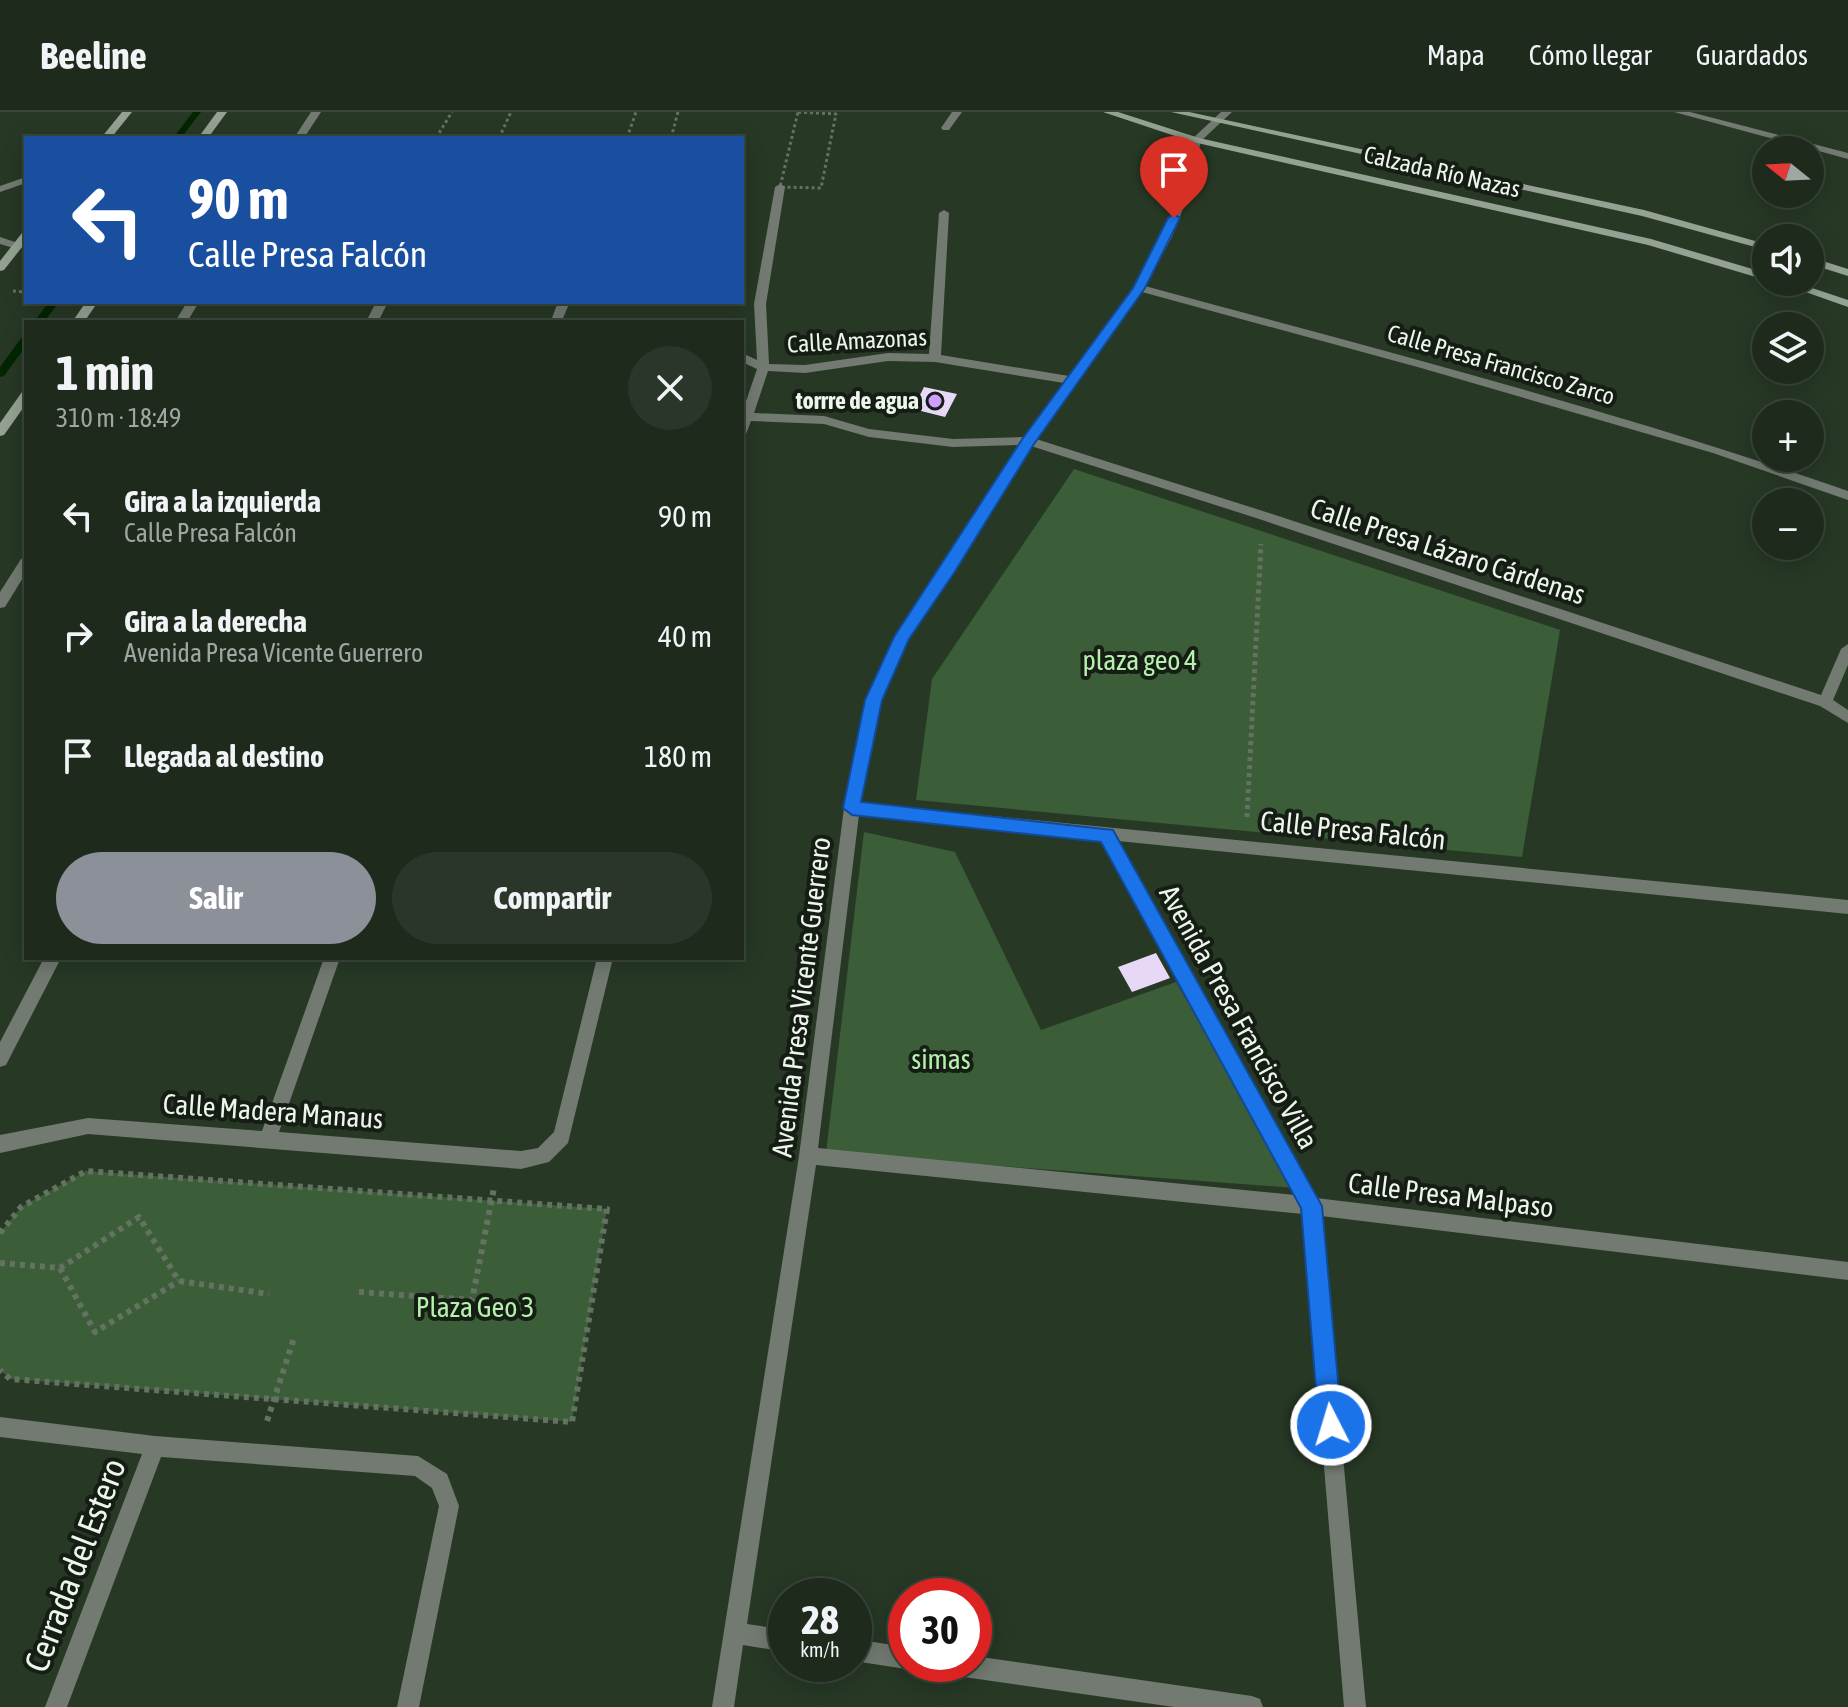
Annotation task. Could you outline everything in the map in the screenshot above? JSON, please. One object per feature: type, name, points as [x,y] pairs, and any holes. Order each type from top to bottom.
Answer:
[{"type":"street","points":[[108,136],[127,112]]},
{"type":"street","points":[[204,136],[222,112]]},
{"type":"street","points":[[300,136],[316,112]]},
{"type":"street","points":[[946,128],[957,112]]},
{"type":"street","name":"Calzada Río Nazas","points":[[1108,112],[1196,140],[1651,242],[1752,273]]},
{"type":"street","name":"Calzada Río Nazas","points":[[1176,112],[1644,213],[1752,243]]},
{"type":"street","points":[[1196,140],[1227,112]]},
{"type":"street","points":[[1679,112],[1722,116],[1848,156]]},
{"type":"street","name":"Avenida Presa Vicente Guerrero","points":[[723,1707],[808,1156],[852,808],[874,700],[902,637],[949,569],[1028,441],[1139,288],[1172,224],[1196,140]]},
{"type":"street","points":[[0,189],[24,181]]},
{"type":"street","points":[[744,417],[763,367],[760,304],[780,187]]},
{"type":"street","points":[[935,358],[944,213]]},
{"type":"street","points":[[0,268],[24,237]]},
{"type":"street","points":[[0,240],[17,246]]},
{"type":"street","points":[[1824,265],[1848,273]]},
{"type":"street","name":"Calle Presa Francisco Zarco","points":[[1139,288],[1425,365],[1701,445],[1848,496]]},
{"type":"street","points":[[1824,296],[1848,304]]},
{"type":"street","name":"Calle Amazonas","points":[[744,358],[763,367],[805,369],[888,357],[935,358],[1070,380]]},
{"type":"street","points":[[0,432],[24,398]]},
{"type":"street","name":"Calle Presa Lázaro Cárdenas","points":[[744,417],[824,420],[869,433],[953,443],[1028,441],[1825,702],[1848,717]]},
{"type":"street","points":[[0,603],[24,565]]},
{"type":"street","points":[[1825,702],[1848,649]]},
{"type":"street","name":"Calle Presa Falcón","points":[[852,808],[1848,907]]},
{"type":"street","name":"Avenida Presa Francisco Villa","points":[[1107,835],[1311,1206],[1355,1707]]},
{"type":"street","points":[[0,1059],[52,960]]},
{"type":"street","points":[[268,1138],[331,960]]},
{"type":"street","name":"Calle Madera Manaus","points":[[0,1144],[88,1126],[521,1160],[543,1156],[562,1137],[605,960]]},
{"type":"street","name":"Calle Presa Malpaso","points":[[808,1156],[1311,1206],[1848,1271]]},
{"type":"street","points":[[0,1427],[155,1446],[418,1466],[440,1481],[449,1506],[408,1707]]},
{"type":"street","name":"Cerrada del Estero","points":[[56,1707],[155,1446]]},
{"type":"street","points":[[734,1633],[768,1638]]},
{"type":"street","points":[[992,1670],[1252,1707]]},
{"type":"path","points":[[437,136],[452,112]]},
{"type":"path","points":[[500,136],[511,112]]},
{"type":"path","points":[[628,136],[636,112]]},
{"type":"path","points":[[672,136],[678,112]]},
{"type":"path","points":[[798,112],[836,114],[821,188],[780,187],[798,112]]},
{"type":"path","points":[[12,291],[24,292]]},
{"type":"path","points":[[1245,846],[1261,515]]},
{"type":"path","points":[[0,1233],[21,1207],[86,1171],[607,1209],[572,1422],[10,1379],[0,1370]]},
{"type":"path","points":[[359,1292],[472,1300],[492,1200]]},
{"type":"path","points":[[0,1263],[60,1268],[139,1217],[179,1281]]},
{"type":"path","points":[[60,1268],[95,1332],[179,1281],[269,1294]]},
{"type":"path","points":[[255,1454],[294,1338]]},
{"type":"green space","name":"plaza geo 4","points":[[1074,469],[1560,630],[1522,857],[916,800],[932,679]]},
{"type":"green space","name":"simas","points":[[864,832],[955,852],[1041,1030],[1176,982],[1296,1188],[826,1153]]},
{"type":"green space","name":"Plaza Geo 3","points":[[86,1171],[607,1209],[572,1422],[10,1379],[0,1370],[0,1233],[21,1207]]},
{"type":"building","name":"torrre de agua","points":[[924,387],[957,394],[945,417],[913,409]]},
{"type":"building","points":[[1156,953],[1170,978],[1132,992],[1118,967]]},
{"type":"waterway","points":[[179,136],[197,112]]},
{"type":"waterway","points":[[40,320],[52,304]]},
{"type":"waterway","points":[[0,374],[24,342]]},
{"type":"place","name":"torrre de agua","points":[[935,401]]},
{"type":"route","points":[[1174,218],[1139,288],[1028,441],[949,569],[902,637],[874,700],[852,808],[1107,835],[1311,1206],[1331,1425]]}]
